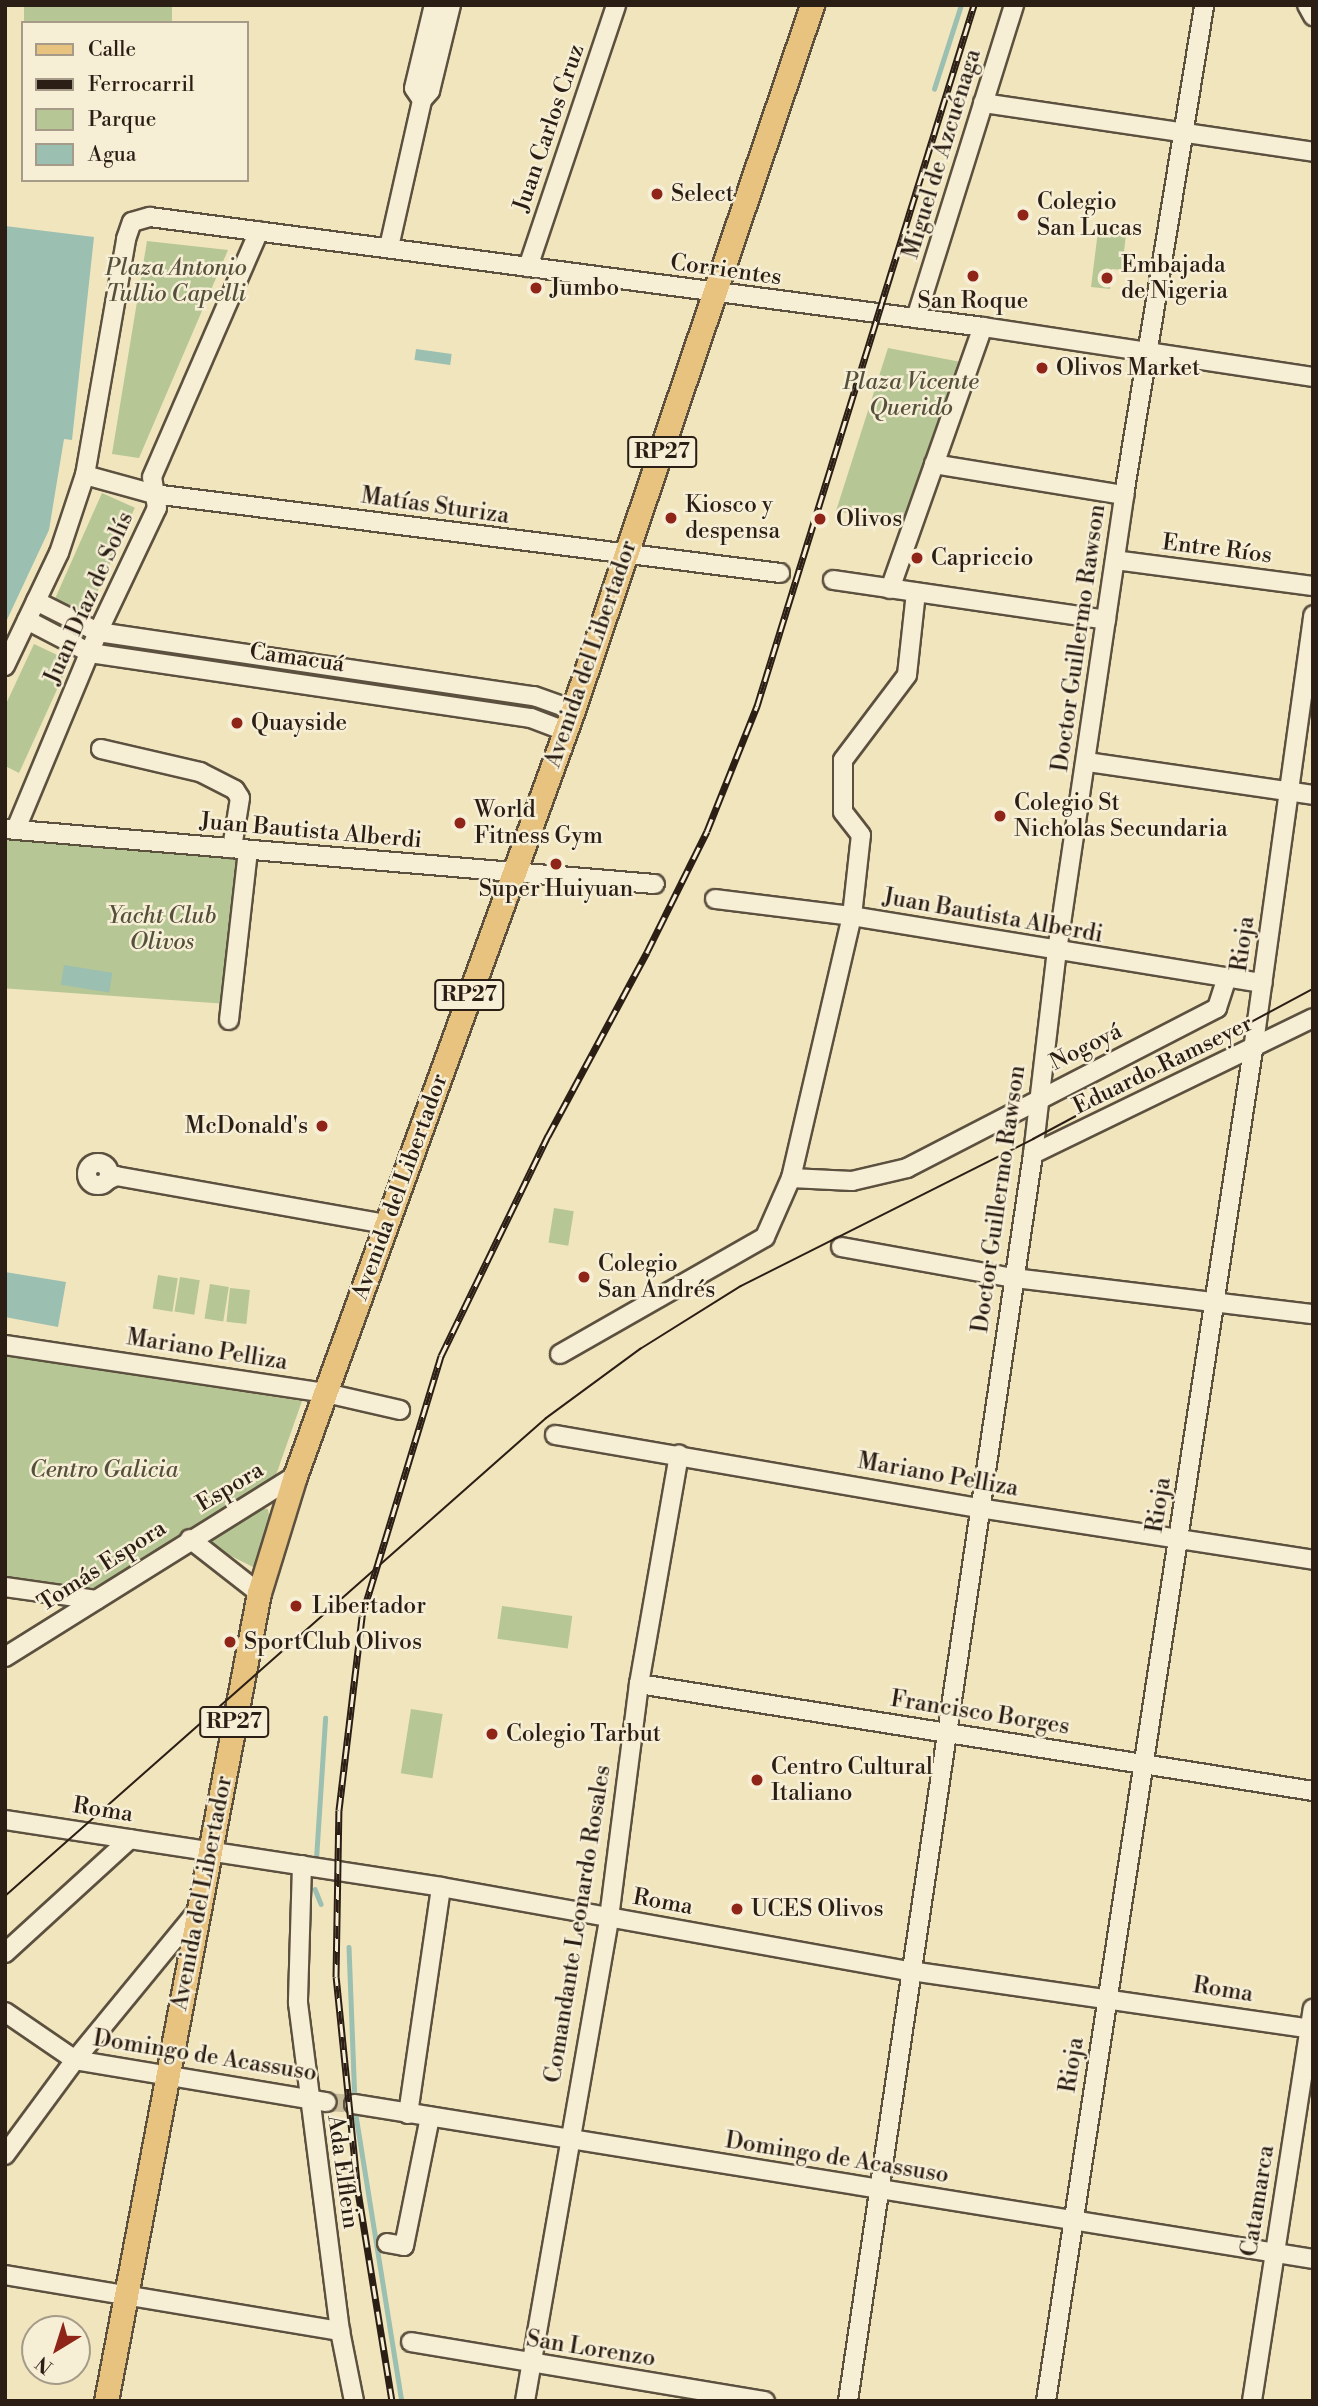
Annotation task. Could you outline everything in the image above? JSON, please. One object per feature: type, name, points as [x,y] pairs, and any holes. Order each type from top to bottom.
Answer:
[{"type":"main road","name":"Avenida del Libertador","points":[[106,2401],[258,1593],[295,1476],[569,721],[812,5]]},
{"type":"street","points":[[422,100],[414,88],[434,5]]},
{"type":"street","points":[[388,247],[422,100],[430,91],[451,5]]},
{"type":"street","name":"Juan Carlos Cruz","points":[[528,267],[616,5]]},
{"type":"street","name":"Miguel de Azcuénaga","points":[[916,318],[1014,5]]},
{"type":"street","name":"Doctor Guillermo Rawson","points":[[848,2401],[909,1971],[1033,1154],[1057,951],[1087,762],[1124,495],[1185,133],[1203,5]]},
{"type":"street","points":[[1307,5],[1313,16]]},
{"type":"street","points":[[983,103],[1313,152]]},
{"type":"street","name":"Corrientes","points":[[85,475],[132,222],[150,217],[983,327],[1313,377]]},
{"type":"street","name":"Juan Díaz de Solís","points":[[10,829],[156,508],[152,477],[259,230]]},
{"type":"street","points":[[890,589],[983,327]]},
{"type":"street","points":[[934,464],[1124,495]]},
{"type":"street","points":[[5,666],[36,601],[85,475]]},
{"type":"street","name":"Matías Sturiza","points":[[85,475],[154,494],[625,556],[780,573]]},
{"type":"street","name":"Entre Ríos","points":[[1115,561],[1313,586]]},
{"type":"street","points":[[833,580],[1107,620]]},
{"type":"street","points":[[560,1354],[765,1237],[791,1178],[852,916],[861,835],[843,812],[843,760],[907,675],[916,592]]},
{"type":"street","name":"Camacuá","points":[[36,601],[98,632],[534,696],[569,721]]},
{"type":"street","name":"Rioja","points":[[1046,2401],[1254,1050],[1313,615]]},
{"type":"street","name":"Camacuá","points":[[27,620],[90,653],[531,718],[569,721]]},
{"type":"street","points":[[227,673],[230,652]]},
{"type":"street","points":[[438,704],[442,682]]},
{"type":"street","points":[[101,748],[200,772],[235,790],[240,798],[240,849],[229,1020]]},
{"type":"street","points":[[1087,762],[1313,794]]},
{"type":"street","name":"Juan Bautista Alberdi","points":[[10,829],[655,884]]},
{"type":"street","name":"Juan Bautista Alberdi","points":[[715,899],[852,916],[1226,981],[1263,983]]},
{"type":"street","name":"Nogoyá","points":[[791,1178],[852,1181],[907,1168],[1217,1008],[1226,981]]},
{"type":"street","name":"Eduardo Ramseyer","points":[[1033,1154],[1254,1050],[1313,1018]]},
{"type":"street","points":[[111,1175],[385,1224]]},
{"type":"street","points":[[841,1247],[1014,1278],[1215,1300],[1313,1314]]},
{"type":"street","name":"Mariano Pelliza","points":[[5,1345],[326,1393],[400,1410]]},
{"type":"street","name":"Mariano Pelliza","points":[[555,1435],[679,1454],[979,1508],[1313,1560]]},
{"type":"street","name":"Comandante Leonardo Rosales","points":[[525,2401],[568,2140],[609,1918],[639,1684],[679,1454]]},
{"type":"street","name":"Espora","points":[[190,1539],[295,1476]]},
{"type":"street","points":[[190,1539],[258,1593]]},
{"type":"street","name":"Tomás Espora","points":[[5,1657],[190,1539]]},
{"type":"street","points":[[5,1587],[96,1600]]},
{"type":"street","name":"Francisco Borges","points":[[639,1684],[1313,1791]]},
{"type":"street","name":"Roma","points":[[5,1820],[442,1887],[909,1971],[1107,1997],[1311,2029]]},
{"type":"street","points":[[5,1953],[130,1839]]},
{"type":"street","name":"Ada Elflein","points":[[302,1865],[298,2003],[316,2096],[311,2124],[340,2332],[354,2401]]},
{"type":"street","points":[[408,2114],[442,1887]]},
{"type":"street","points":[[5,2155],[75,2060],[199,1909]]},
{"type":"street","name":"Catamarca","points":[[1252,2401],[1313,2009]]},
{"type":"street","name":"Domingo de Acassuso","points":[[5,2012],[75,2060],[316,2096]]},
{"type":"street","name":"Domingo de Acassuso","points":[[354,2104],[1313,2259]]},
{"type":"street","points":[[387,2243],[404,2246],[430,2117]]},
{"type":"street","points":[[5,2275],[124,2298],[340,2332]]},
{"type":"street","name":"San Lorenzo","points":[[411,2342],[532,2365],[765,2401]]},
{"type":"green space","points":[[24,5],[172,5],[172,21],[24,21]]},
{"type":"green space","points":[[1098,231],[1126,234],[1122,270],[1112,269],[1110,289],[1091,287]]},
{"type":"green space","name":"Plaza Antonio Tullio Capelli","points":[[147,241],[228,250],[139,458],[112,454]]},
{"type":"green space","name":"Plaza Vicente Querido","points":[[888,348],[961,362],[902,523],[836,511]]},
{"type":"green space","points":[[102,493],[135,508],[86,617],[53,603]]},
{"type":"green space","points":[[114,641],[533,701],[531,714],[110,651]]},
{"type":"green space","points":[[34,644],[70,661],[19,773],[5,766],[5,706]]},
{"type":"green space","name":"Yacht Club Olivos","points":[[5,840],[252,857],[242,1005],[5,988]]},
{"type":"green space","points":[[554,1208],[574,1211],[568,1246],[549,1243]]},
{"type":"green space","points":[[158,1275],[178,1278],[172,1312],[153,1309]]},
{"type":"green space","points":[[180,1277],[200,1280],[194,1315],[175,1312]]},
{"type":"green space","points":[[210,1284],[229,1287],[223,1322],[205,1319]]},
{"type":"green space","points":[[230,1288],[250,1290],[246,1324],[226,1322]]},
{"type":"green space","name":"Centro Galicia","points":[[5,1356],[302,1401],[276,1475],[94,1591],[5,1578]]},
{"type":"green space","points":[[260,1508],[268,1509],[270,1522],[255,1568],[211,1546],[212,1540]]},
{"type":"green space","points":[[502,1606],[572,1616],[568,1649],[497,1639]]},
{"type":"green space","points":[[411,1709],[443,1714],[432,1778],[401,1773]]},
{"type":"water","points":[[5,226],[94,237],[72,440],[64,439],[49,530],[5,624]]},
{"type":"water","points":[[416,349],[452,354],[450,365],[414,360]]},
{"type":"water","points":[[64,965],[112,973],[109,992],[61,985]]},
{"type":"water","points":[[5,1272],[66,1282],[58,1327],[5,1317]]},
{"type":"waterway","points":[[934,89],[961,5]]},
{"type":"waterway","points":[[316,1859],[325,1718]]},
{"type":"waterway","points":[[315,1889],[321,1904]]},
{"type":"waterway","points":[[349,1947],[355,2100]]},
{"type":"waterway","points":[[355,2109],[402,2401]]},
{"type":"tunnel","points":[[327,2102],[354,2104]]},
{"type":"tram line","points":[[5,1896],[546,1418],[640,1349],[741,1286],[1033,1139],[1313,989]]},
{"type":"railway","points":[[392,2401],[358,2192],[336,1977],[339,1810],[362,1616],[441,1356],[548,1136],[647,952],[707,831],[757,706],[974,5]]},
{"type":"place","name":"Select","points":[[657,194]]},
{"type":"place","name":"Colegio San Lucas","points":[[1023,215]]},
{"type":"place","name":"San Roque","points":[[973,276]]},
{"type":"place","name":"Embajada de Nigeria","points":[[1107,278]]},
{"type":"place","name":"Jumbo","points":[[536,288]]},
{"type":"place","name":"Olivos Market","points":[[1042,368]]},
{"type":"place","name":"Kiosco y despensa","points":[[671,518]]},
{"type":"place","name":"Olivos","points":[[820,519]]},
{"type":"place","name":"Capriccio","points":[[917,558]]},
{"type":"place","name":"Quayside","points":[[237,723]]},
{"type":"place","name":"Colegio St Nicholas Secundaria","points":[[1000,816]]},
{"type":"place","name":"World Fitness Gym","points":[[460,823]]},
{"type":"place","name":"Super Huiyuan","points":[[556,864]]},
{"type":"place","name":"McDonald's","points":[[322,1126]]},
{"type":"place","name":"Colegio San Andrés","points":[[584,1277]]},
{"type":"place","name":"Libertador","points":[[296,1606]]},
{"type":"place","name":"SportClub Olivos","points":[[230,1642]]},
{"type":"place","name":"Colegio Tarbut","points":[[492,1734]]},
{"type":"place","name":"Centro Cultural Italiano","points":[[757,1780]]},
{"type":"place","name":"UCES Olivos","points":[[737,1909]]}]
